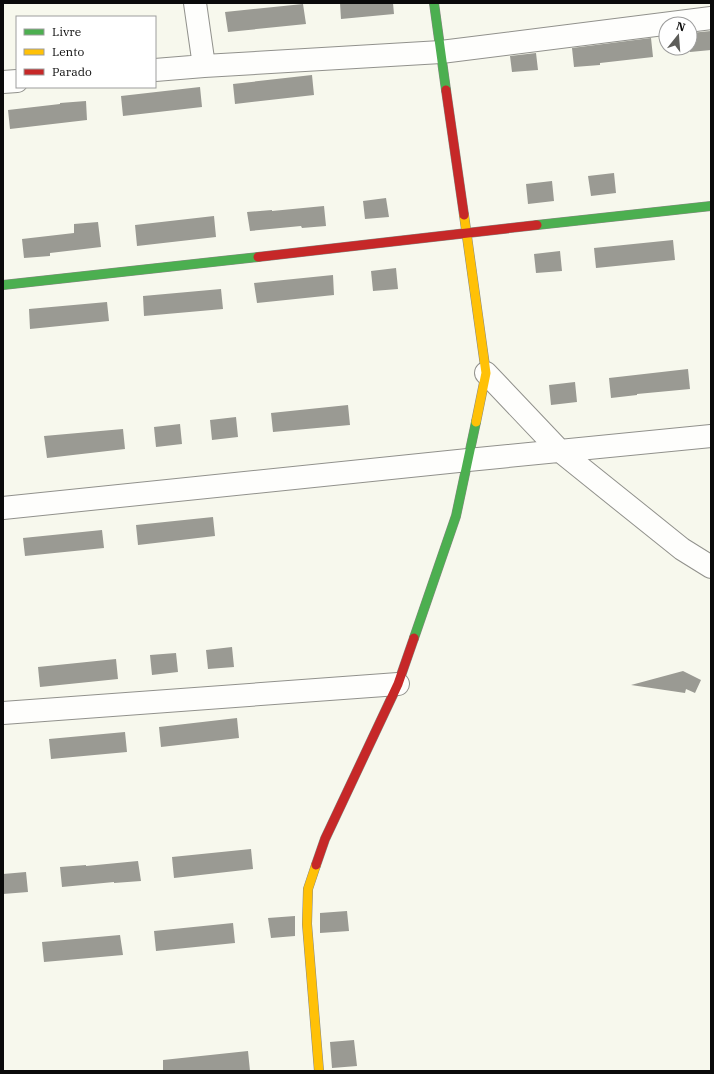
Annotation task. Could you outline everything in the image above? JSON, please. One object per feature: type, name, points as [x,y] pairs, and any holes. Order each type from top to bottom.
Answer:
[{"type":"street","points":[[195,3],[204,66]]},
{"type":"street","points":[[319,1071],[307,924],[308,889],[325,839],[398,684],[456,516],[486,373],[434,3]]},
{"type":"street","points":[[156,70],[441,52],[711,18]]},
{"type":"street","points":[[3,82],[16,81]]},
{"type":"street","points":[[3,285],[711,206]]},
{"type":"street","points":[[486,373],[560,451],[682,549],[711,567]]},
{"type":"street","points":[[3,508],[711,436]]},
{"type":"street","points":[[3,714],[398,684]]},
{"type":"building","points":[[340,3],[393,3],[394,14],[341,19]]},
{"type":"building","points":[[303,4],[306,24],[228,32],[225,12]]},
{"type":"building","points":[[711,31],[711,50],[698,51],[698,32]]},
{"type":"building","points":[[651,38],[653,57],[600,63],[600,65],[574,67],[572,48]]},
{"type":"building","points":[[536,53],[538,70],[512,72],[510,56]]},
{"type":"building","points":[[312,75],[314,95],[235,104],[233,84]]},
{"type":"building","points":[[200,87],[202,107],[123,116],[121,96]]},
{"type":"building","points":[[86,101],[87,120],[10,129],[8,110]]},
{"type":"building","points":[[614,173],[616,193],[591,196],[588,176]]},
{"type":"building","points":[[552,181],[554,201],[528,204],[526,184]]},
{"type":"building","points":[[386,198],[389,217],[365,219],[363,201]]},
{"type":"building","points":[[324,206],[326,226],[302,228],[301,226],[250,231],[247,212]]},
{"type":"building","points":[[214,216],[216,237],[137,246],[135,225]]},
{"type":"building","points":[[98,222],[101,247],[50,253],[50,256],[24,258],[22,239],[74,233],[74,224]]},
{"type":"building","points":[[673,240],[675,260],[596,268],[594,248]]},
{"type":"building","points":[[560,251],[562,271],[536,273],[534,254]]},
{"type":"building","points":[[396,268],[398,289],[373,291],[371,271]]},
{"type":"building","points":[[333,275],[334,295],[257,303],[254,283]]},
{"type":"building","points":[[221,289],[223,309],[144,316],[143,296]]},
{"type":"building","points":[[107,302],[109,321],[30,329],[29,309]]},
{"type":"building","points":[[688,369],[690,389],[611,398],[609,378]]},
{"type":"building","points":[[575,382],[577,402],[551,405],[549,385]]},
{"type":"building","points":[[348,405],[350,425],[273,432],[271,413]]},
{"type":"building","points":[[236,417],[238,437],[212,440],[210,420]]},
{"type":"building","points":[[180,424],[182,444],[156,447],[154,427]]},
{"type":"building","points":[[123,429],[125,449],[47,458],[44,436]]},
{"type":"building","points":[[213,517],[215,536],[138,545],[136,525]]},
{"type":"building","points":[[102,530],[104,548],[25,556],[23,538]]},
{"type":"building","points":[[232,647],[234,667],[208,669],[206,650]]},
{"type":"building","points":[[176,653],[178,672],[152,675],[150,655]]},
{"type":"building","points":[[116,659],[118,679],[40,687],[38,667]]},
{"type":"building","points":[[683,671],[701,680],[695,693],[686,689],[685,693],[631,685]]},
{"type":"building","points":[[237,718],[239,738],[161,747],[159,727]]},
{"type":"building","points":[[125,732],[127,752],[51,759],[49,739]]},
{"type":"building","points":[[251,849],[253,869],[174,878],[172,857]]},
{"type":"building","points":[[138,861],[141,881],[62,887],[60,867]]},
{"type":"building","points":[[26,872],[28,892],[3,894],[3,874]]},
{"type":"building","points":[[347,911],[349,931],[320,933],[320,913]]},
{"type":"building","points":[[295,916],[295,936],[271,938],[268,918]]},
{"type":"building","points":[[233,923],[235,943],[156,951],[154,931]]},
{"type":"building","points":[[120,935],[123,955],[44,962],[42,942]]},
{"type":"building","points":[[354,1040],[357,1066],[332,1068],[330,1042]]},
{"type":"building","points":[[248,1051],[250,1071],[163,1071],[163,1060]]},
{"type":"traffic: fast","points":[[434,3],[446,90]]},
{"type":"traffic: fast","points":[[537,225],[711,206]]},
{"type":"traffic: fast","points":[[3,285],[258,257]]},
{"type":"traffic: fast","points":[[414,638],[456,516],[476,422]]},
{"type":"traffic: slow","points":[[464,215],[486,373],[476,422]]},
{"type":"traffic: slow","points":[[316,865],[308,889],[307,924],[319,1071]]},
{"type":"traffic: jam","points":[[446,90],[464,215]]},
{"type":"traffic: jam","points":[[258,257],[537,225]]},
{"type":"traffic: jam","points":[[316,865],[325,839],[398,684],[414,638]]}]
